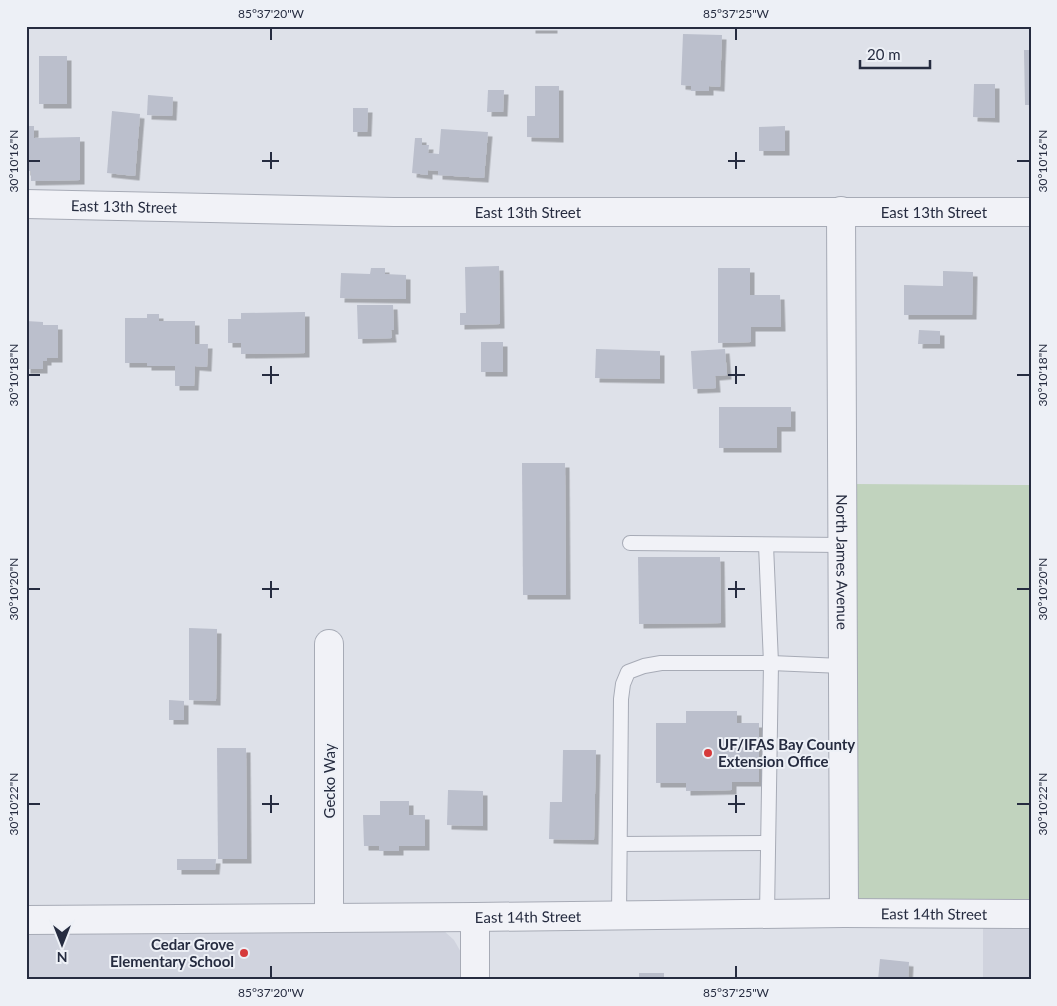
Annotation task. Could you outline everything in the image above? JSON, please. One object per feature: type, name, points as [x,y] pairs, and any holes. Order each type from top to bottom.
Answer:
[{"type":"street","name":"East 13th Street","points":[[26,204],[394,212],[1031,212]]},
{"type":"street","name":"North James Avenue","points":[[841,211],[844,913]]},
{"type":"street","name":"Gecko Way","points":[[329,644],[329,918]]},
{"type":"street","name":"East 14th Street","points":[[26,920],[844,913],[1031,914]]},
{"type":"street","points":[[475,917],[475,980]]},
{"type":"lane","points":[[630,544],[842,545]]},
{"type":"lane","points":[[766,545],[771,663],[767,914]]},
{"type":"lane","points":[[619,916],[620,699],[622,684],[628,672],[644,666],[661,663],[771,663],[842,666]]},
{"type":"lane","points":[[620,844],[768,843]]},
{"type":"shaded area","points":[[983,925],[1031,925],[1031,980],[983,980]]},
{"type":"shaded area","name":"Cedar Grove Elementary School","points":[[26,927],[444,931],[454,940],[462,954],[463,980],[26,980]]},
{"type":"green space","points":[[853,484],[1030,485],[1029,725],[1031,725],[1031,900],[861,900],[855,897]]},
{"type":"building","points":[[531,26],[553,26],[553,29],[531,29]]},
{"type":"building","points":[[683,34],[722,35],[720,87],[709,86],[709,91],[691,91],[691,86],[681,85]]},
{"type":"building","points":[[1024,50],[1031,50],[1031,105],[1025,105]]},
{"type":"building","points":[[39,56],[67,56],[67,104],[39,104]]},
{"type":"building","points":[[974,84],[995,84],[995,118],[973,117]]},
{"type":"building","points":[[535,86],[559,86],[559,138],[527,137],[527,116],[535,116]]},
{"type":"building","points":[[488,90],[504,90],[503,112],[487,112]]},
{"type":"building","points":[[148,95],[173,97],[172,116],[147,115]]},
{"type":"building","points":[[353,108],[368,108],[367,132],[353,132]]},
{"type":"building","points":[[112,111],[140,114],[135,176],[107,173]]},
{"type":"building","points":[[26,126],[34,126],[34,138],[80,137],[80,180],[31,181],[31,171],[26,171]]},
{"type":"building","points":[[785,126],[785,151],[759,151],[759,127]]},
{"type":"building","points":[[441,129],[488,132],[484,178],[438,175],[438,171],[428,170],[428,175],[412,173],[415,138],[422,138],[422,145],[429,145],[428,153],[439,154]]},
{"type":"building","points":[[499,266],[500,324],[460,325],[460,313],[466,313],[465,267]]},
{"type":"building","points":[[371,268],[385,268],[385,274],[406,275],[406,299],[340,298],[341,273],[370,274]]},
{"type":"building","points":[[718,268],[750,268],[750,295],[780,295],[781,327],[751,327],[751,342],[718,343]]},
{"type":"building","points":[[943,271],[973,272],[972,315],[904,315],[904,285],[943,286]]},
{"type":"building","points":[[357,305],[393,305],[394,330],[391,330],[392,338],[358,339]]},
{"type":"building","points":[[305,312],[305,353],[241,354],[241,343],[228,343],[228,319],[241,319],[241,313]]},
{"type":"building","points":[[147,314],[159,314],[159,321],[195,321],[195,344],[208,344],[207,367],[195,366],[194,386],[175,386],[175,366],[147,366],[147,363],[125,363],[125,318],[147,318]]},
{"type":"building","points":[[26,321],[43,322],[43,325],[58,325],[58,358],[47,358],[47,361],[43,361],[43,369],[26,369]]},
{"type":"building","points":[[919,330],[940,331],[940,344],[918,344]]},
{"type":"building","points":[[481,342],[503,342],[503,372],[481,372]]},
{"type":"building","points":[[596,349],[660,351],[660,379],[595,378]]},
{"type":"building","points":[[725,349],[727,375],[715,376],[716,388],[693,389],[691,351]]},
{"type":"building","points":[[719,407],[791,407],[791,427],[777,427],[777,448],[719,448]]},
{"type":"building","points":[[522,463],[565,463],[566,595],[523,595]]},
{"type":"building","points":[[638,557],[720,557],[721,623],[639,624]]},
{"type":"building","points":[[189,628],[217,629],[216,701],[189,700]]},
{"type":"building","points":[[169,700],[184,701],[184,720],[169,720]]},
{"type":"building","name":"UF/IFAS Bay County Extension Office","points":[[686,711],[737,711],[737,723],[759,723],[759,782],[732,782],[732,790],[686,791],[686,783],[656,783],[656,723],[686,723]]},
{"type":"building","points":[[217,748],[246,748],[247,859],[218,859]]},
{"type":"building","points":[[563,750],[596,750],[594,840],[549,839],[550,802],[562,802]]},
{"type":"building","points":[[448,790],[483,791],[483,826],[447,825]]},
{"type":"building","points":[[380,801],[409,801],[409,815],[425,815],[425,846],[399,846],[399,851],[379,851],[379,846],[364,846],[363,815],[380,815]]},
{"type":"building","points":[[177,859],[216,859],[215,870],[177,870]]},
{"type":"building","points":[[880,959],[909,962],[908,980],[878,980]]},
{"type":"building","points":[[639,973],[664,973],[664,980],[639,980]]},
{"type":"place","name":"UF/IFAS Bay County Extension Office","points":[[708,753]]},
{"type":"place","name":"Cedar Grove Elementary School","points":[[244,953]]}]
